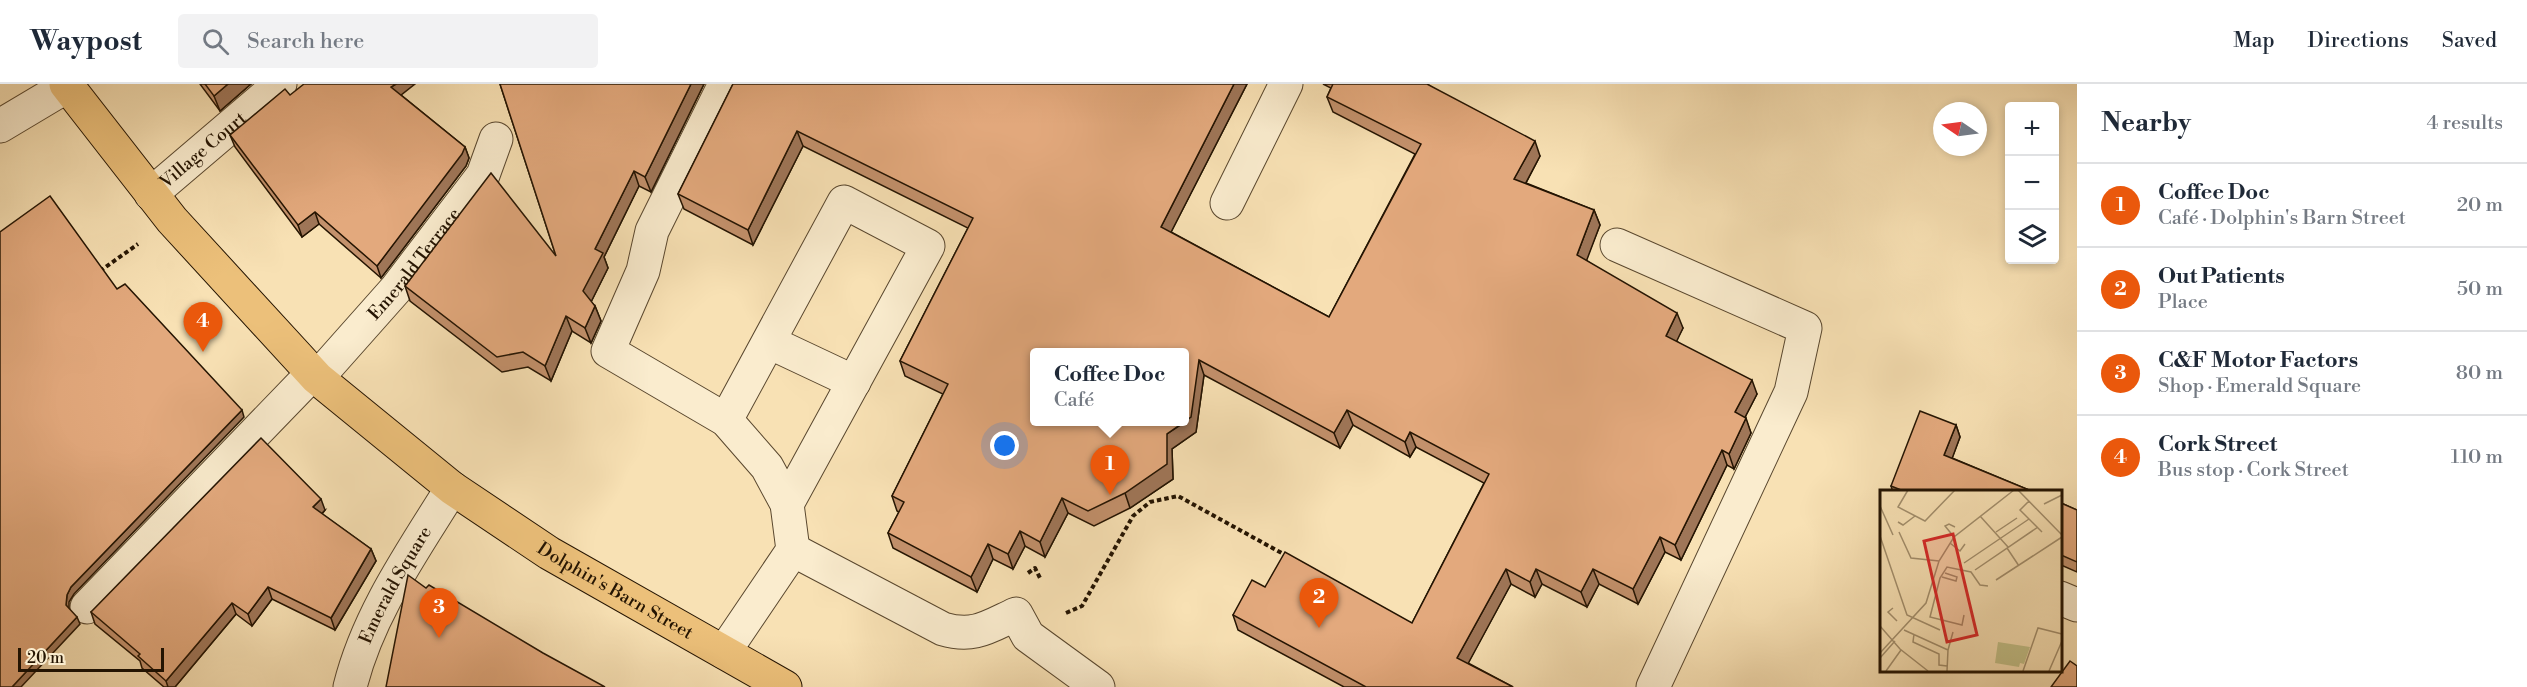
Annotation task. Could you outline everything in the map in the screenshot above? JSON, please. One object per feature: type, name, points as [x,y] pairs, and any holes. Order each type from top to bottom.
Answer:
[{"type":"main road","name":"Dolphin's Barn Street","points":[[67,85],[172,220],[315,375],[452,488],[549,553],[785,687]]},
{"type":"street","name":"Village Court","points":[[151,194],[280,84]]},
{"type":"street","points":[[724,652],[793,550],[787,504],[767,467],[726,420],[608,351],[642,271],[652,231],[725,84]]},
{"type":"street","points":[[1227,203],[1286,84]]},
{"type":"street","points":[[0,126],[67,85]]},
{"type":"street","name":"Emerald Terrace","points":[[87,607],[315,375],[396,289],[483,175],[496,139]]},
{"type":"street","points":[[726,420],[844,202],[928,246],[787,504]]},
{"type":"street","points":[[1617,245],[1805,328],[1791,392],[1653,687]]},
{"type":"street","points":[[769,342],[854,382]]},
{"type":"street","name":"Emerald Square","points":[[350,687],[359,651],[372,624],[452,488]]},
{"type":"street","points":[[793,550],[943,629],[961,634],[978,632],[1016,614],[1028,636],[1098,687]]},
{"type":"street","points":[[2062,598],[2077,605]]},
{"type":"path","points":[[95,275],[172,220]]},
{"type":"path","points":[[1028,636],[1057,617],[1082,606],[1133,516],[1150,502],[1178,496],[1293,560]]},
{"type":"path","points":[[1026,575],[1035,568],[1044,588]]},
{"type":"building","points":[[205,84],[228,84],[214,96]]},
{"type":"building","points":[[304,84],[396,84],[391,87],[465,147],[377,266],[315,212],[298,225],[230,135],[285,89],[290,95]]},
{"type":"building","points":[[500,84],[691,84],[645,177],[634,171],[595,249],[603,253],[583,291],[595,306],[585,328],[566,316],[545,366],[523,352],[497,357],[405,286],[491,173],[556,256]]},
{"type":"building","points":[[733,84],[1234,84],[1161,227],[1329,317],[1421,144],[1327,97],[1333,84],[1427,84],[1535,141],[1514,179],[1594,210],[1577,255],[1677,313],[1666,336],[1752,380],[1735,412],[1746,418],[1729,454],[1722,450],[1675,545],[1660,537],[1633,589],[1593,569],[1581,592],[1536,569],[1530,582],[1506,569],[1457,658],[1513,687],[1366,687],[1233,615],[1252,580],[1265,587],[1285,552],[1412,623],[1489,474],[1410,432],[1405,442],[1347,410],[1334,433],[1199,360],[1189,418],[1189,348],[1030,348],[1030,426],[1178,426],[1167,434],[1167,464],[1125,493],[1088,511],[1062,498],[1040,542],[1020,531],[1008,554],[988,544],[971,577],[888,533],[904,502],[892,496],[948,384],[900,361],[973,218],[797,131],[748,230],[678,194]]},
{"type":"building","points":[[50,196],[117,289],[125,284],[242,410],[71,587],[66,605],[77,617],[12,687],[0,687],[0,232]]},
{"type":"building","points":[[1920,411],[1956,425],[1944,455],[2029,490],[1901,490],[1891,486]]},
{"type":"building","points":[[261,438],[321,499],[313,507],[371,549],[331,618],[268,587],[248,614],[232,603],[166,681],[138,656],[140,654],[91,612]]},
{"type":"building","points":[[2062,503],[2077,510],[2077,562],[2062,555]]},
{"type":"building","points":[[408,575],[426,588],[429,585],[605,687],[386,687]]},
{"type":"building","points":[[2070,661],[2077,666],[2077,687],[2051,687]]},
{"type":"place","name":"Cork Street","points":[[203,352]]},
{"type":"place","name":"Coffee Doc","points":[[1110,495]]},
{"type":"place","name":"Out Patients","points":[[1319,628]]},
{"type":"place","name":"C&F Motor Factors","points":[[439,638]]}]
